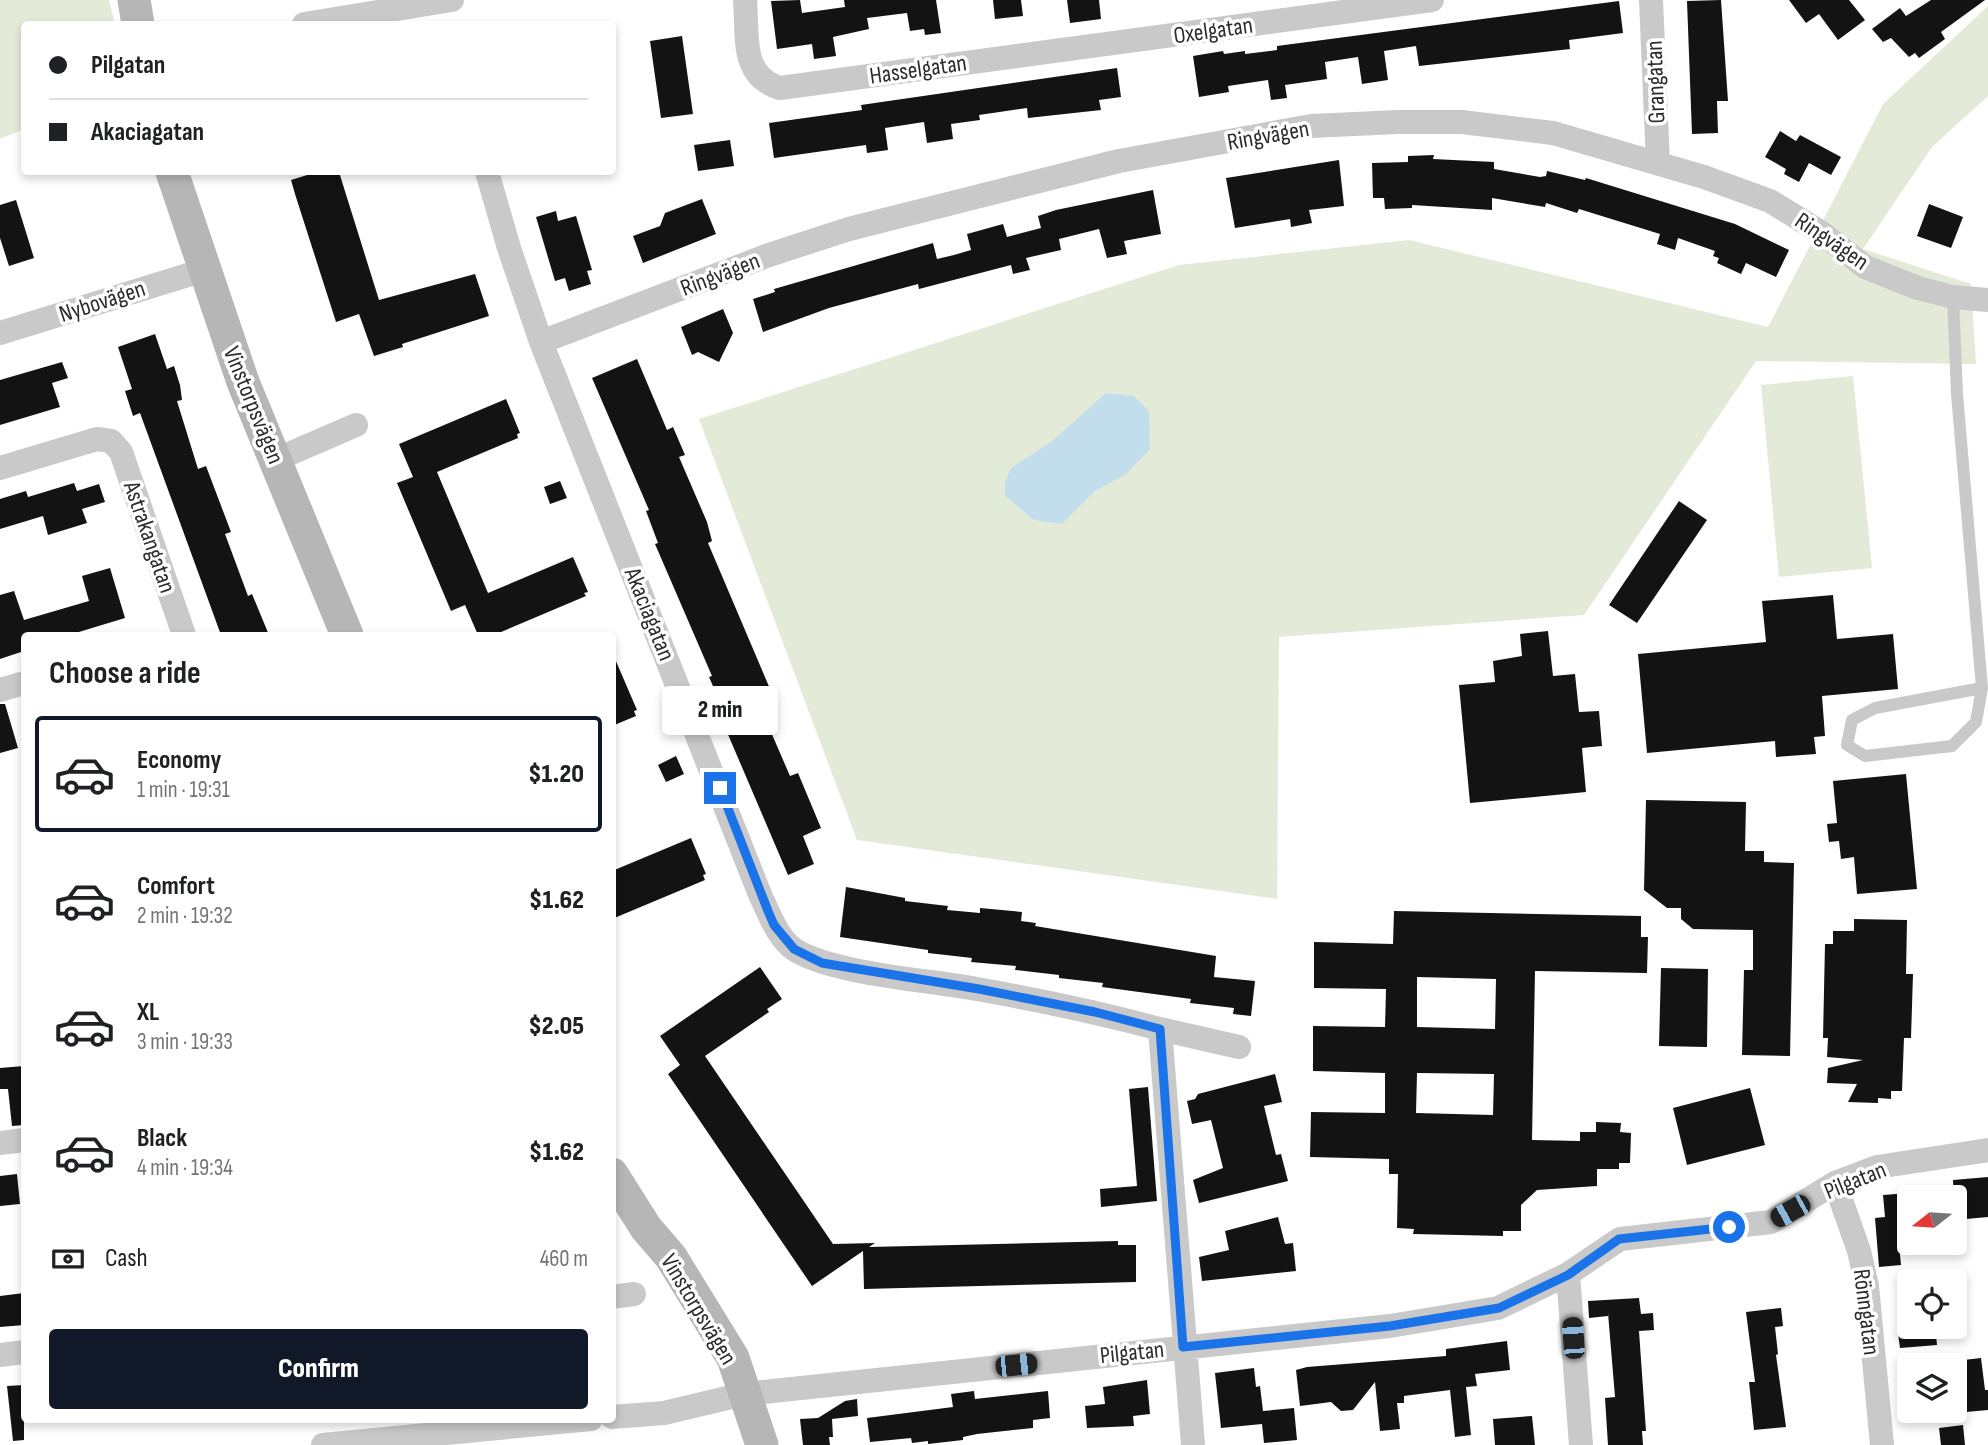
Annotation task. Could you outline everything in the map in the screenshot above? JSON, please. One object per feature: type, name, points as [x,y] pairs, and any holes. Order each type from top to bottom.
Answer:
[{"type":"street","points":[[134,0],[138,21]]},
{"type":"street","name":"Hasselgatan","points":[[745,0],[751,69],[766,83],[780,88],[1160,37]]},
{"type":"street","name":"Oxelgatan","points":[[1160,37],[1432,0]]},
{"type":"street","name":"Grangatan","points":[[1651,0],[1658,164]]},
{"type":"street","points":[[333,21],[449,9]]},
{"type":"street","name":"Ringvägen","points":[[541,342],[769,256],[849,229],[1119,161],[1311,126],[1462,122],[1553,133],[1770,201],[1822,233],[1865,267],[1918,289],[1952,297],[1988,300]]},
{"type":"street","name":"Vinstorpsvägen","points":[[173,175],[243,382],[346,632]]},
{"type":"street","name":"Akaciagatan","points":[[488,175],[541,342],[761,897],[784,939],[794,949],[822,963],[992,992],[1239,1047]]},
{"type":"street","name":"Nybovägen","points":[[0,333],[204,270]]},
{"type":"street","points":[[275,460],[356,425]]},
{"type":"street","name":"Astrakangatan","points":[[0,468],[97,439],[111,441],[121,452],[183,632]]},
{"type":"street","points":[[0,690],[21,684]]},
{"type":"street","points":[[1160,1029],[1183,1347],[1193,1445]]},
{"type":"street","points":[[0,1143],[21,1140]]},
{"type":"street","name":"Pilgatan","points":[[616,1417],[664,1412],[744,1394],[1390,1326],[1499,1308],[1568,1275],[1619,1239],[1770,1222],[1835,1184],[1877,1167],[1988,1150]]},
{"type":"street","name":"Vinstorpsvägen","points":[[616,1180],[646,1228],[660,1266],[722,1366],[744,1394],[762,1445]]},
{"type":"street","name":"Rönngatan","points":[[1835,1184],[1859,1251],[1867,1286],[1881,1445]]},
{"type":"street","points":[[1568,1275],[1581,1445]]},
{"type":"street","points":[[0,1355],[21,1352]]},
{"type":"street","points":[[323,1445],[473,1438],[566,1423]]},
{"type":"lane","points":[[1952,297],[1957,394],[1982,688],[1976,722],[1952,746],[1865,756],[1847,745],[1852,720],[1875,708],[1982,688]]},
{"type":"green space","points":[[0,0],[109,0],[114,21],[21,21],[21,130],[0,139]]},
{"type":"green space","points":[[1988,6],[1988,96],[1932,147],[1863,249],[1971,284],[1976,364],[1756,361],[1584,615],[1279,637],[1277,899],[857,840],[699,419],[1179,265],[1409,240],[1768,327],[1883,104]]},
{"type":"green space","points":[[1853,376],[1872,568],[1779,577],[1761,385]]},
{"type":"water","points":[[1106,393],[1134,396],[1149,411],[1150,449],[1126,474],[1095,491],[1062,524],[1034,520],[1005,496],[1005,483],[1011,468],[1052,441]]},
{"type":"building","points":[[800,0],[802,13],[845,7],[844,0],[936,0],[941,33],[925,35],[924,29],[910,31],[907,13],[867,18],[869,29],[833,37],[836,56],[814,59],[812,44],[777,49],[771,1]]},
{"type":"building","points":[[993,0],[1021,0],[1023,16],[995,19]]},
{"type":"building","points":[[1067,0],[1099,0],[1101,19],[1070,23]]},
{"type":"building","points":[[1721,0],[1728,101],[1717,101],[1718,133],[1692,134],[1687,1]]},
{"type":"building","points":[[1789,0],[1849,0],[1865,20],[1838,40],[1819,14],[1806,23]]},
{"type":"building","points":[[1931,0],[1985,0],[1941,32],[1945,39],[1919,58],[1915,53],[1909,57],[1891,38],[1883,42],[1872,29],[1900,8],[1906,16]]},
{"type":"building","points":[[1619,1],[1623,33],[1569,40],[1570,49],[1419,66],[1416,46],[1384,51],[1388,80],[1362,84],[1358,57],[1325,62],[1327,79],[1285,85],[1287,98],[1271,100],[1268,80],[1228,86],[1229,92],[1199,97],[1193,56],[1223,51],[1224,54],[1245,51],[1245,54],[1277,50],[1277,46]]},
{"type":"building","points":[[682,36],[693,114],[661,118],[650,41]]},
{"type":"building","points":[[1117,68],[1121,97],[1099,100],[1101,110],[1028,118],[1027,108],[979,115],[980,120],[951,124],[953,139],[927,143],[924,122],[885,128],[888,150],[867,153],[866,145],[774,158],[769,123],[862,110],[861,105]]},
{"type":"building","points":[[1780,131],[1796,141],[1800,135],[1841,157],[1831,175],[1809,163],[1799,182],[1784,174],[1786,169],[1765,157]]},
{"type":"building","points":[[730,140],[734,166],[698,171],[694,145]]},
{"type":"building","points":[[1434,155],[1433,159],[1494,162],[1494,169],[1540,177],[1546,176],[1547,171],[1585,180],[1586,178],[1735,224],[1789,250],[1776,277],[1746,263],[1741,274],[1717,263],[1719,258],[1713,256],[1715,251],[1678,238],[1675,250],[1657,244],[1660,234],[1579,209],[1577,213],[1546,203],[1545,207],[1492,198],[1492,210],[1412,205],[1412,208],[1385,209],[1384,198],[1373,198],[1372,163],[1408,162],[1408,156]]},
{"type":"building","points":[[1339,160],[1344,206],[1309,210],[1312,223],[1291,227],[1290,219],[1235,228],[1226,178]]},
{"type":"building","points":[[307,175],[340,175],[379,300],[475,274],[489,316],[402,344],[403,347],[374,356],[359,314],[336,322],[291,180]]},
{"type":"building","points":[[1153,190],[1161,234],[1124,241],[1127,254],[1107,258],[1099,229],[1059,239],[1061,250],[1026,258],[1030,270],[1013,274],[1011,265],[919,289],[918,284],[829,308],[763,332],[753,299],[775,292],[774,289],[933,243],[937,259],[954,255],[971,250],[967,234],[1003,224],[1007,237],[1041,228],[1038,216],[1056,210]]},
{"type":"building","points":[[702,199],[716,234],[643,263],[633,236],[660,226],[665,213]]},
{"type":"building","points":[[16,200],[34,258],[9,266],[0,238],[0,205]]},
{"type":"building","points":[[1929,204],[1963,217],[1951,248],[1917,236]]},
{"type":"building","points":[[556,211],[558,221],[576,216],[592,270],[587,271],[591,284],[569,291],[565,278],[555,281],[536,217]]},
{"type":"building","points":[[723,309],[733,333],[719,362],[698,352],[692,355],[681,327]]},
{"type":"building","points":[[155,334],[167,369],[174,366],[182,400],[177,401],[198,469],[206,466],[231,532],[225,534],[248,596],[252,594],[268,632],[220,632],[140,413],[133,416],[125,391],[132,389],[118,347]]},
{"type":"building","points":[[637,359],[667,430],[673,427],[685,455],[679,457],[707,522],[712,541],[708,543],[776,703],[761,709],[790,776],[798,773],[821,828],[803,836],[814,864],[788,875],[718,711],[723,709],[709,677],[712,676],[655,544],[658,543],[646,511],[649,510],[592,378]]},
{"type":"building","points":[[62,362],[68,378],[52,383],[60,407],[0,425],[0,380]]},
{"type":"building","points":[[506,399],[520,433],[517,434],[518,438],[437,472],[488,593],[573,557],[588,592],[584,593],[586,596],[501,632],[477,632],[465,605],[451,611],[397,483],[413,477],[399,444]]},
{"type":"building","points":[[560,481],[567,498],[550,504],[544,487]]},
{"type":"building","points":[[74,483],[77,491],[99,484],[105,502],[82,509],[87,523],[48,535],[43,516],[0,529],[0,499],[26,491],[28,497]]},
{"type":"building","points":[[1679,501],[1707,520],[1637,623],[1609,605]]},
{"type":"building","points":[[110,568],[125,618],[79,632],[21,632],[21,652],[0,659],[0,595],[14,591],[24,620],[89,601],[82,576]]},
{"type":"building","points":[[1833,595],[1837,639],[1893,634],[1898,689],[1822,696],[1825,736],[1814,737],[1816,754],[1776,757],[1775,741],[1647,753],[1638,654],[1766,642],[1762,601]]},
{"type":"building","points":[[1548,631],[1553,676],[1575,674],[1579,712],[1599,711],[1602,746],[1582,748],[1586,792],[1470,803],[1459,685],[1495,682],[1493,661],[1522,656],[1520,634]]},
{"type":"building","points":[[616,661],[637,710],[634,711],[636,716],[616,724]]},
{"type":"building","points":[[0,704],[5,704],[18,748],[0,753]]},
{"type":"building","points":[[676,756],[684,774],[666,782],[658,765]]},
{"type":"building","points":[[1906,774],[1917,889],[1857,894],[1854,857],[1841,859],[1839,841],[1829,842],[1827,824],[1837,823],[1833,781]]},
{"type":"building","points":[[1646,800],[1746,802],[1745,851],[1764,851],[1764,862],[1794,863],[1790,1056],[1742,1055],[1744,970],[1753,970],[1753,930],[1693,929],[1681,919],[1681,908],[1667,908],[1644,890]]},
{"type":"building","points":[[691,838],[706,874],[703,875],[705,880],[616,917],[616,869]]},
{"type":"building","points":[[846,887],[905,898],[905,901],[948,906],[947,910],[980,913],[980,908],[1022,912],[1021,921],[1036,923],[1035,926],[1216,956],[1214,977],[1255,981],[1251,1016],[1233,1014],[1234,1008],[1190,1003],[1191,999],[1102,987],[1103,983],[1015,970],[1016,966],[971,962],[972,958],[840,937]]},
{"type":"building","points":[[1394,911],[1641,916],[1641,937],[1648,937],[1647,973],[1535,971],[1532,1140],[1580,1141],[1580,1132],[1596,1132],[1596,1122],[1621,1123],[1620,1132],[1631,1133],[1630,1163],[1619,1163],[1619,1169],[1597,1169],[1597,1186],[1537,1190],[1521,1205],[1521,1231],[1503,1231],[1503,1236],[1413,1234],[1414,1229],[1397,1228],[1398,1174],[1389,1174],[1389,1159],[1310,1157],[1311,1112],[1385,1113],[1385,1073],[1313,1071],[1313,1026],[1385,1027],[1386,989],[1314,988],[1314,942],[1393,944]],"holes":[[[1417,977],[1496,979],[1495,1029],[1417,1027]],[[1417,1073],[1494,1074],[1493,1115],[1416,1113]]]},
{"type":"building","points":[[1854,919],[1907,920],[1906,974],[1913,974],[1911,1038],[1904,1038],[1902,1091],[1891,1091],[1891,1099],[1878,1098],[1878,1103],[1848,1102],[1857,1084],[1827,1083],[1828,1068],[1863,1060],[1827,1057],[1828,1038],[1823,1038],[1825,944],[1833,944],[1833,931],[1854,931]]},
{"type":"building","points":[[760,967],[782,999],[767,1009],[769,1012],[705,1056],[833,1244],[875,1243],[869,1247],[1118,1241],[1118,1245],[1136,1245],[1136,1282],[864,1289],[863,1251],[812,1286],[668,1074],[680,1065],[660,1036]]},
{"type":"building","points":[[1661,968],[1708,969],[1707,1047],[1659,1046]]},
{"type":"building","points":[[21,1066],[21,1125],[12,1126],[8,1089],[0,1089],[0,1068]]},
{"type":"building","points":[[1275,1074],[1282,1102],[1264,1106],[1276,1155],[1281,1154],[1288,1181],[1199,1203],[1193,1180],[1223,1168],[1211,1120],[1192,1124],[1187,1101],[1195,1099],[1198,1094]]},
{"type":"building","points":[[1148,1087],[1157,1201],[1101,1207],[1100,1189],[1137,1186],[1129,1089]]},
{"type":"building","points":[[1750,1088],[1765,1145],[1687,1165],[1673,1108]]},
{"type":"building","points":[[17,1174],[20,1204],[0,1206],[0,1176]]},
{"type":"building","points":[[1988,1177],[1988,1217],[1967,1219],[1967,1185],[1953,1185],[1953,1180]]},
{"type":"building","points":[[1897,1194],[1897,1255],[1900,1255],[1901,1265],[1879,1267],[1875,1218],[1885,1217],[1883,1195]]},
{"type":"building","points":[[1278,1217],[1285,1244],[1293,1243],[1296,1271],[1202,1281],[1199,1257],[1229,1250],[1225,1231]]},
{"type":"building","points":[[21,1293],[21,1325],[0,1327],[0,1296]]},
{"type":"building","points":[[1639,1298],[1641,1314],[1653,1313],[1654,1330],[1639,1331],[1646,1431],[1642,1431],[1643,1445],[1608,1445],[1605,1398],[1615,1397],[1608,1313],[1608,1316],[1589,1318],[1588,1301]]},
{"type":"building","points":[[1781,1308],[1783,1326],[1775,1327],[1776,1355],[1786,1427],[1754,1430],[1749,1382],[1755,1382],[1746,1312]]},
{"type":"building","points":[[1899,1339],[1936,1339],[1937,1345],[1900,1348]]},
{"type":"building","points":[[1507,1341],[1510,1370],[1475,1374],[1477,1386],[1466,1387],[1471,1435],[1455,1437],[1450,1390],[1404,1396],[1404,1403],[1397,1403],[1400,1429],[1380,1431],[1375,1382],[1353,1410],[1341,1411],[1331,1402],[1300,1406],[1296,1370],[1446,1356],[1446,1349]]},
{"type":"building","points":[[1981,1358],[1985,1390],[1988,1390],[1988,1410],[1967,1412],[1967,1360]]},
{"type":"building","points":[[1254,1368],[1256,1387],[1260,1386],[1263,1411],[1294,1408],[1297,1440],[1264,1443],[1262,1424],[1221,1428],[1215,1373]]},
{"type":"building","points":[[1147,1380],[1150,1414],[1133,1416],[1134,1426],[1087,1428],[1085,1406],[1105,1404],[1103,1387]]},
{"type":"building","points":[[21,1385],[24,1440],[13,1441],[7,1386]]},
{"type":"building","points":[[974,1391],[975,1399],[1048,1391],[1050,1418],[1033,1420],[1033,1428],[977,1434],[963,1437],[963,1440],[928,1444],[928,1441],[912,1443],[911,1438],[870,1442],[867,1418],[953,1407],[951,1394]]},
{"type":"building","points":[[857,1399],[858,1416],[832,1419],[833,1437],[829,1437],[830,1445],[803,1445],[800,1419],[818,1418],[845,1401]]},
{"type":"building","points":[[1532,1416],[1535,1445],[1495,1445],[1493,1419]]},
{"type":"building","points":[[1963,1425],[1965,1445],[1941,1445],[1939,1428]]},
{"type":"route","points":[[720,788],[761,897],[774,925],[794,949],[822,963],[979,989],[1095,1012],[1160,1029],[1183,1347],[1390,1326],[1499,1308],[1568,1275],[1619,1239],[1729,1227]]}]
